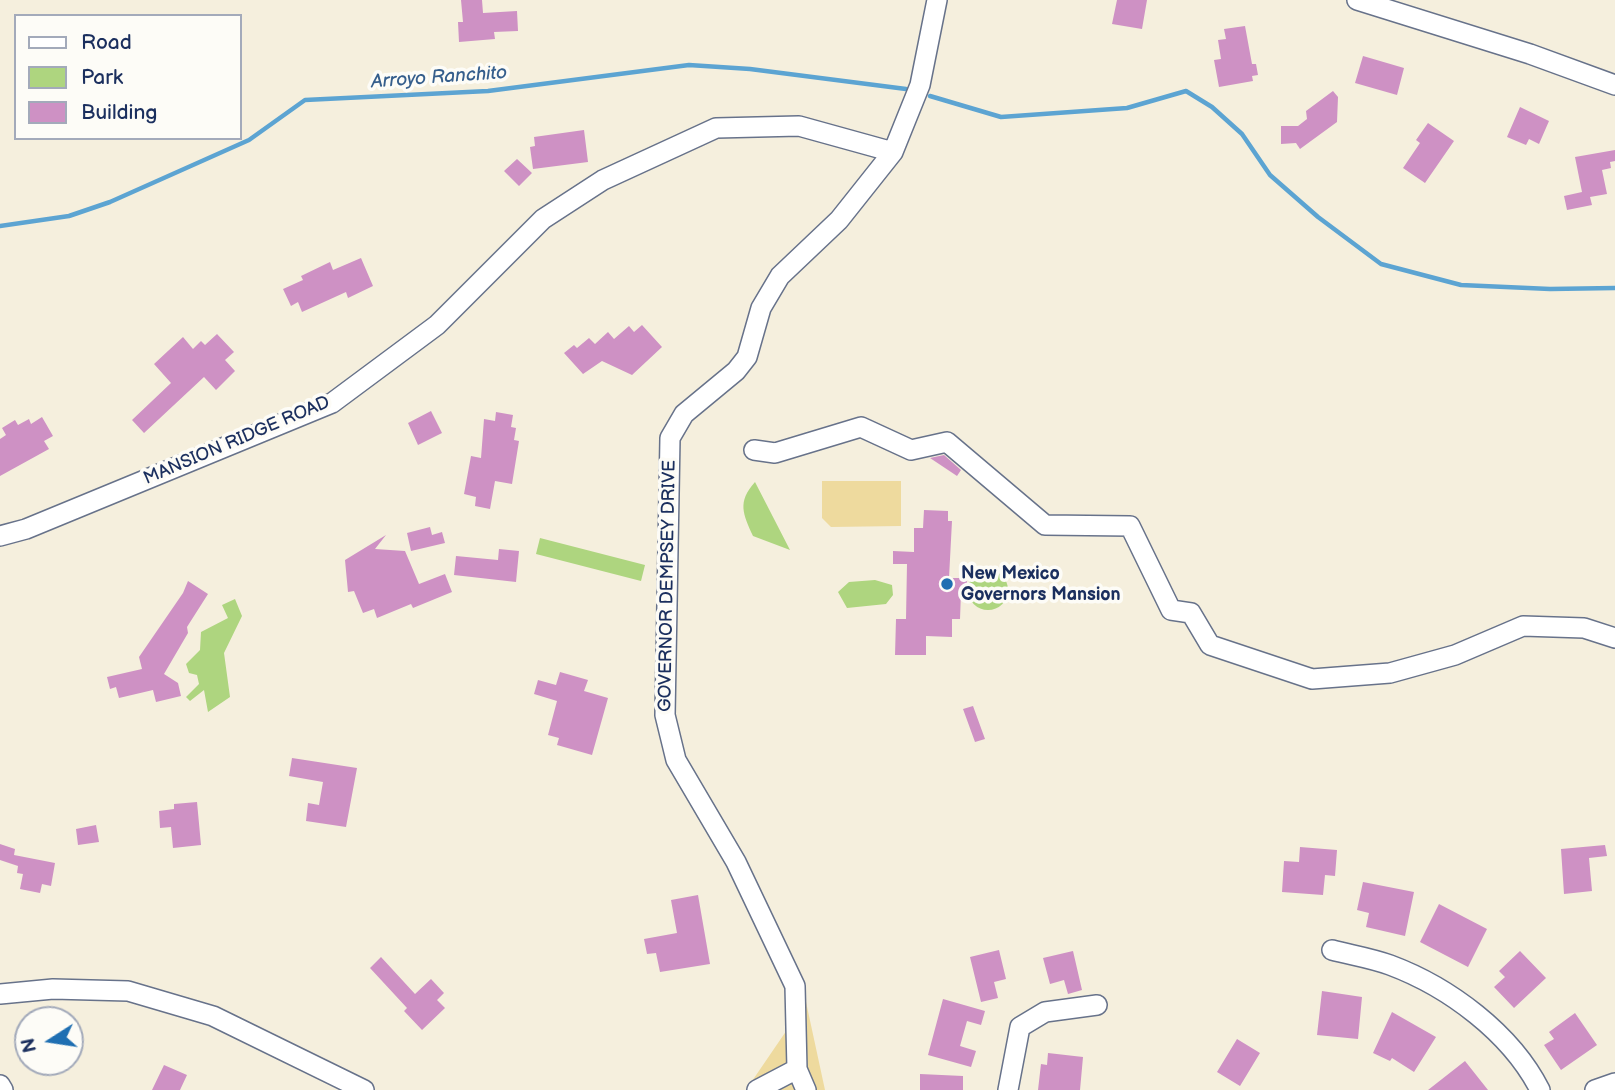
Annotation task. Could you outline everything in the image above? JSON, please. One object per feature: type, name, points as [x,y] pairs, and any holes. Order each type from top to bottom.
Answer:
[{"type":"street","name":"GOVERNOR DEMPSEY DRIVE","points":[[797,1069],[795,986],[736,862],[676,760],[665,715],[670,438],[684,414],[736,372],[747,357],[761,308],[780,276],[839,220],[893,152],[920,85],[937,0]]},
{"type":"street","points":[[1357,0],[1530,54],[1615,85]]},
{"type":"street","name":"MANSION RIDGE ROAD","points":[[0,536],[26,529],[332,404],[437,326],[544,219],[603,180],[716,128],[799,126],[893,152]]},
{"type":"street","points":[[754,450],[775,453],[861,427],[911,450],[947,442],[1045,525],[1130,526],[1171,610],[1191,613],[1210,645],[1312,679],[1390,673],[1455,655],[1523,626],[1584,628],[1615,638]]},
{"type":"street","points":[[1332,950],[1390,965],[1450,996],[1492,1028],[1530,1070],[1540,1090]]},
{"type":"street","points":[[0,994],[53,989],[128,991],[213,1016],[364,1090]]},
{"type":"street","points":[[1008,1090],[1020,1027],[1045,1012],[1097,1005]]},
{"type":"street","points":[[757,1090],[797,1069],[806,1090]]},
{"type":"street","points":[[1595,1090],[1615,1083]]},
{"type":"street","points":[[0,1085],[3,1090]]},
{"type":"green space","points":[[755,482],[790,550],[753,536],[744,502]]},
{"type":"green space","points":[[540,538],[645,565],[641,581],[536,554]]},
{"type":"green space","points":[[988,570],[1002,576],[1008,590],[1002,604],[988,610],[974,604],[968,590],[974,576]]},
{"type":"green space","points":[[875,580],[892,585],[893,595],[886,604],[847,608],[838,592],[849,582]]},
{"type":"green space","points":[[235,599],[242,616],[224,653],[230,697],[208,712],[204,690],[190,701],[186,697],[199,684],[197,675],[189,673],[186,664],[200,650],[201,632],[228,618],[222,605]]},
{"type":"sand","points":[[822,481],[901,481],[901,526],[831,527],[822,518]]},
{"type":"sand","points":[[806,1002],[825,1090],[763,1090],[750,1084]]},
{"type":"building","points":[[461,0],[482,0],[483,13],[517,11],[518,31],[494,32],[495,39],[459,42],[458,22],[463,22]]},
{"type":"building","points":[[1117,0],[1147,0],[1142,29],[1112,24]]},
{"type":"building","points":[[1245,26],[1252,64],[1256,64],[1258,75],[1252,76],[1253,81],[1219,87],[1214,60],[1221,59],[1218,40],[1226,39],[1224,29]]},
{"type":"building","points":[[1363,56],[1404,68],[1397,95],[1355,83]]},
{"type":"building","points":[[1333,91],[1338,97],[1337,122],[1300,149],[1296,143],[1281,144],[1281,126],[1298,126],[1307,119],[1306,111]]},
{"type":"building","points":[[1520,107],[1549,121],[1539,144],[1529,139],[1526,145],[1507,137]]},
{"type":"building","points":[[1428,123],[1454,141],[1425,183],[1403,168],[1420,143],[1416,140]]},
{"type":"building","points":[[584,130],[588,162],[533,169],[530,147],[535,146],[534,137]]},
{"type":"building","points":[[1615,150],[1615,161],[1610,162],[1611,168],[1602,170],[1607,194],[1590,197],[1592,205],[1567,210],[1564,196],[1582,192],[1575,157]]},
{"type":"building","points":[[517,159],[532,173],[519,186],[504,171]]},
{"type":"building","points":[[361,258],[373,286],[348,298],[346,292],[302,312],[298,302],[291,306],[283,289],[303,280],[301,276],[330,262],[333,270]]},
{"type":"building","points":[[642,325],[662,347],[632,375],[602,361],[583,374],[564,353],[574,345],[577,348],[589,338],[595,344],[608,332],[614,339],[629,326],[634,332]]},
{"type":"building","points":[[217,334],[234,352],[225,360],[235,371],[216,390],[204,377],[144,433],[132,420],[171,383],[154,364],[183,337],[193,349],[201,341],[205,345]]},
{"type":"building","points":[[431,411],[442,433],[418,445],[408,423]]},
{"type":"building","points":[[496,412],[513,415],[511,427],[516,428],[514,440],[519,441],[512,484],[495,481],[490,509],[475,506],[476,497],[464,494],[471,456],[481,458],[484,419],[495,421]]},
{"type":"building","points":[[42,417],[53,436],[44,441],[49,449],[0,476],[0,439],[6,435],[2,428],[15,420],[18,425],[29,419],[31,424]]},
{"type":"building","points":[[944,455],[961,470],[957,476],[930,458]]},
{"type":"building","name":"New Mexico Governors Mansion","points":[[924,510],[948,511],[948,521],[952,521],[949,578],[967,578],[967,592],[961,592],[960,619],[952,619],[952,637],[926,636],[926,655],[895,655],[896,619],[906,619],[907,564],[893,564],[893,551],[914,552],[914,528],[923,528]]},
{"type":"building","points":[[430,527],[432,535],[442,532],[445,543],[411,551],[407,533]]},
{"type":"building","points":[[386,535],[375,549],[405,551],[419,584],[445,574],[452,592],[413,608],[411,604],[377,618],[374,609],[363,613],[354,591],[348,592],[345,560]]},
{"type":"building","points":[[499,549],[519,551],[516,582],[454,575],[456,556],[498,560]]},
{"type":"building","points":[[188,581],[208,594],[187,627],[188,633],[164,674],[178,683],[181,696],[156,702],[153,690],[119,698],[116,687],[110,689],[107,677],[142,669],[139,657],[183,593]]},
{"type":"building","points":[[560,672],[588,680],[584,691],[608,698],[592,755],[557,745],[559,738],[548,735],[557,701],[534,694],[538,680],[556,685]]},
{"type":"building","points":[[973,706],[985,739],[975,742],[963,709]]},
{"type":"building","points":[[292,758],[357,768],[346,827],[306,821],[308,803],[319,805],[323,782],[289,776]]},
{"type":"building","points":[[197,802],[201,845],[173,848],[171,827],[160,828],[159,811],[174,809],[174,804]]},
{"type":"building","points":[[96,825],[99,842],[78,845],[76,829]]},
{"type":"building","points":[[0,844],[15,849],[14,855],[55,863],[51,886],[42,884],[40,893],[20,889],[23,874],[17,873],[18,866],[0,860]]},
{"type":"building","points":[[1605,845],[1607,856],[1589,858],[1592,891],[1564,894],[1561,849]]},
{"type":"building","points":[[1300,847],[1337,850],[1335,876],[1325,875],[1323,895],[1282,892],[1284,861],[1299,862]]},
{"type":"building","points":[[1363,882],[1414,892],[1405,936],[1366,927],[1369,913],[1357,910]]},
{"type":"building","points":[[698,895],[710,964],[660,972],[656,953],[647,954],[644,939],[677,933],[671,900]]},
{"type":"building","points":[[1439,904],[1487,929],[1468,967],[1420,942]]},
{"type":"building","points":[[999,950],[1006,979],[994,982],[998,998],[981,1002],[970,957]]},
{"type":"building","points":[[1073,951],[1082,990],[1068,994],[1064,980],[1050,984],[1043,958]]},
{"type":"building","points":[[1520,951],[1546,978],[1514,1008],[1494,987],[1505,977],[1499,971]]},
{"type":"building","points":[[381,957],[415,994],[431,979],[444,993],[437,1000],[445,1008],[422,1030],[404,1011],[407,1008],[370,968]]},
{"type":"building","points":[[1322,991],[1362,997],[1358,1039],[1317,1035]]},
{"type":"building","points":[[943,999],[985,1011],[981,1025],[967,1021],[960,1046],[976,1051],[971,1067],[928,1055]]},
{"type":"building","points":[[1392,1012],[1436,1037],[1414,1072],[1392,1058],[1390,1061],[1373,1053]]},
{"type":"building","points":[[1575,1013],[1597,1045],[1561,1070],[1544,1045],[1554,1039],[1549,1032]]},
{"type":"building","points":[[1237,1039],[1260,1053],[1240,1086],[1217,1072]]},
{"type":"building","points":[[1048,1053],[1083,1057],[1080,1090],[1038,1090],[1041,1064],[1047,1065]]},
{"type":"building","points":[[1465,1061],[1488,1090],[1428,1090]]},
{"type":"building","points":[[164,1065],[187,1075],[180,1090],[152,1090]]},
{"type":"building","points":[[920,1074],[963,1076],[963,1090],[920,1090]]},
{"type":"waterway","name":"Arroyo Ranchito","points":[[0,226],[69,216],[110,202],[249,140],[305,100],[488,91],[689,65],[750,69],[906,89]]},
{"type":"waterway","points":[[930,96],[1001,117],[1127,108],[1186,91],[1212,107],[1242,134],[1270,175],[1318,217],[1381,264],[1461,285],[1550,289],[1615,288]]},
{"type":"place","name":"New Mexico Governors Mansion","points":[[947,584]]}]
